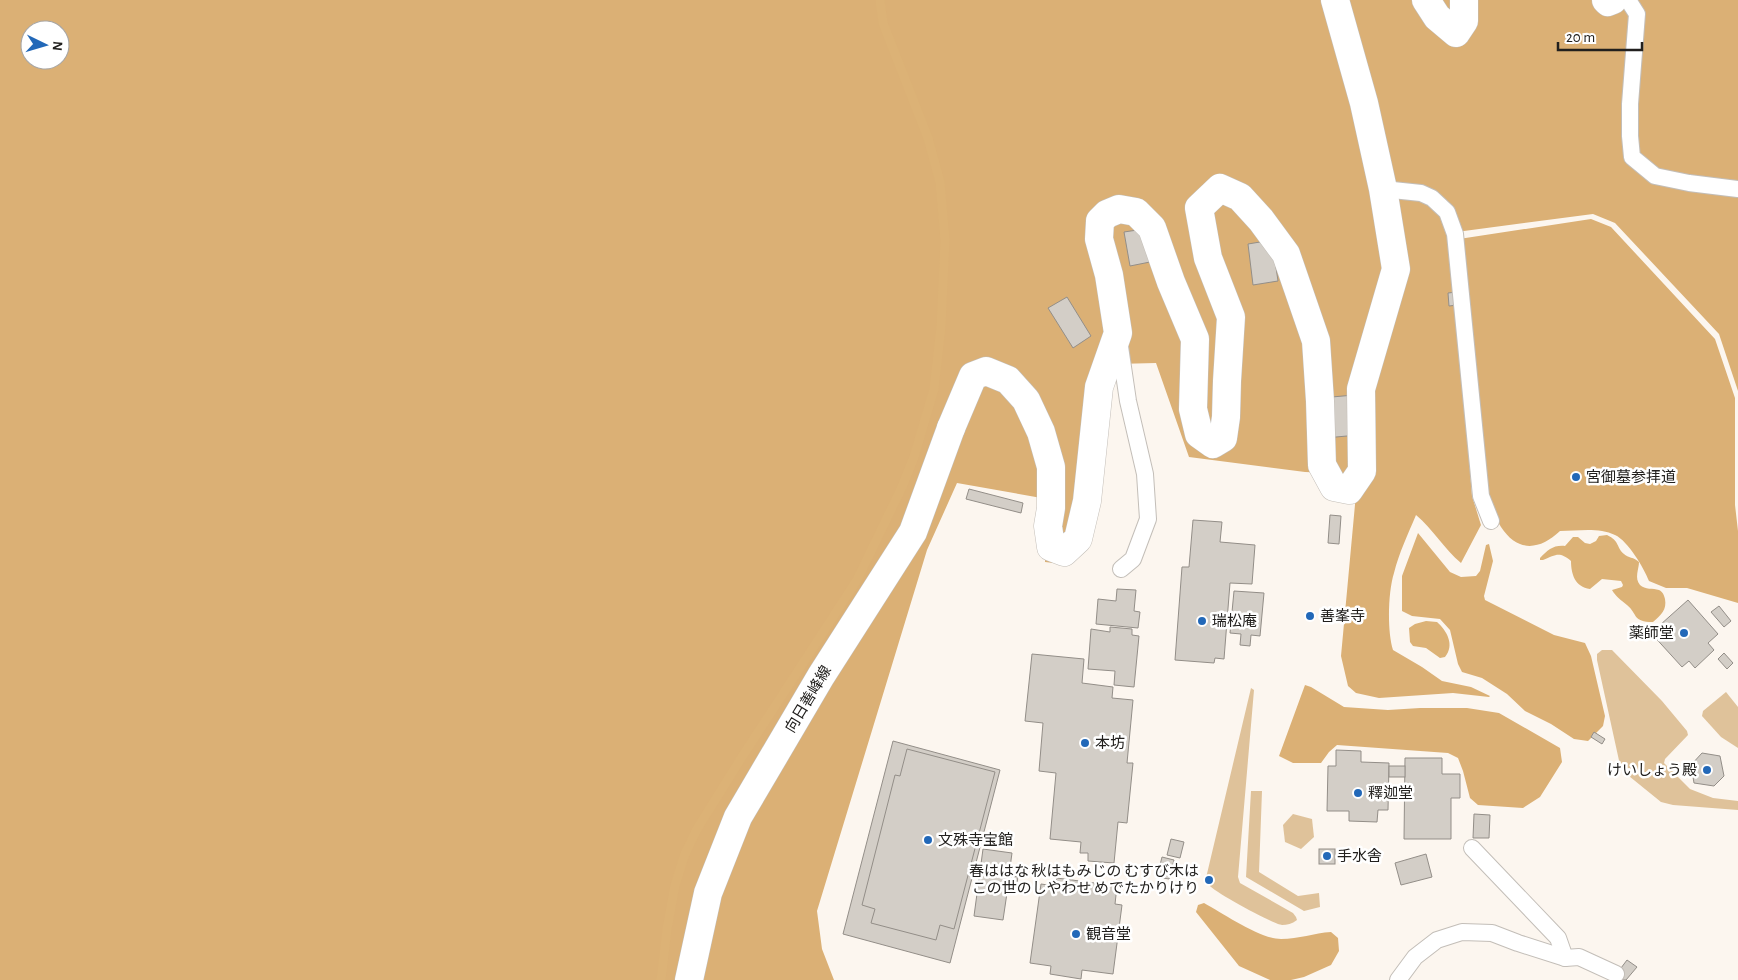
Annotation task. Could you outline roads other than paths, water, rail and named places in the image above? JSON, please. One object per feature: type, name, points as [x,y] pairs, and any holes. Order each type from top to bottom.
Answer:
[{"type":"street","points":[[1118,333],[1109,275],[1099,239],[1100,222],[1107,214],[1119,208],[1136,212],[1152,228],[1171,282],[1195,339],[1193,409],[1199,434],[1213,444],[1223,438],[1226,417],[1231,317],[1208,258],[1199,208],[1220,188],[1240,197],[1261,220],[1286,254],[1316,341],[1322,465],[1334,487],[1349,490],[1362,471],[1361,390],[1396,269],[1383,190],[1364,103],[1335,0]]},
{"type":"street","points":[[1426,0],[1437,18],[1456,33],[1464,21],[1464,0]]},
{"type":"street","points":[[1606,0],[1608,2],[1613,0]]},
{"type":"street","name":"向日善峰線","points":[[689,980],[708,893],[738,817],[821,676],[914,532],[951,428],[972,376],[986,370],[1008,380],[1026,400],[1041,432],[1051,467],[1052,508],[1048,526],[1051,547],[1064,552],[1078,539],[1087,501],[1099,387],[1118,333]]},
{"type":"lane","points":[[1628,0],[1638,14],[1630,104],[1632,156],[1655,176],[1689,184],[1738,189]]},
{"type":"lane","points":[[1383,190],[1421,193],[1432,198],[1447,212],[1455,234],[1481,496],[1491,520]]},
{"type":"lane","points":[[1118,333],[1128,401],[1145,474],[1148,519],[1133,559],[1121,569]]},
{"type":"lane","points":[[1472,848],[1558,938],[1565,958]]},
{"type":"lane","points":[[1398,980],[1415,957],[1437,940],[1462,932],[1492,933],[1565,958],[1579,957],[1616,974]]},
{"type":"waterway","points":[[661,980],[675,885],[685,854],[697,829],[740,760],[857,580],[902,487],[914,457],[934,389],[941,327],[945,240],[940,182],[928,138],[883,23],[880,0]]},
{"type":"place","name":"宮御墓参拝道","points":[[1576,477]]},
{"type":"place","name":"善峯寺","points":[[1310,616]]},
{"type":"place","name":"瑞松庵","points":[[1202,621]]},
{"type":"place","name":"薬師堂","points":[[1684,633]]},
{"type":"place","name":"本坊","points":[[1085,743]]},
{"type":"place","name":"けいしょう殿","points":[[1707,770]]},
{"type":"place","name":"釋迦堂","points":[[1358,793]]},
{"type":"place","name":"文殊寺宝館","points":[[928,840]]},
{"type":"place","name":"手水舎","points":[[1327,856]]},
{"type":"place","name":"春ははな 秋はもみじの むすび木は この世のしやわせ めでたかりけり","points":[[1209,880]]},
{"type":"place","name":"観音堂","points":[[1076,934]]}]
